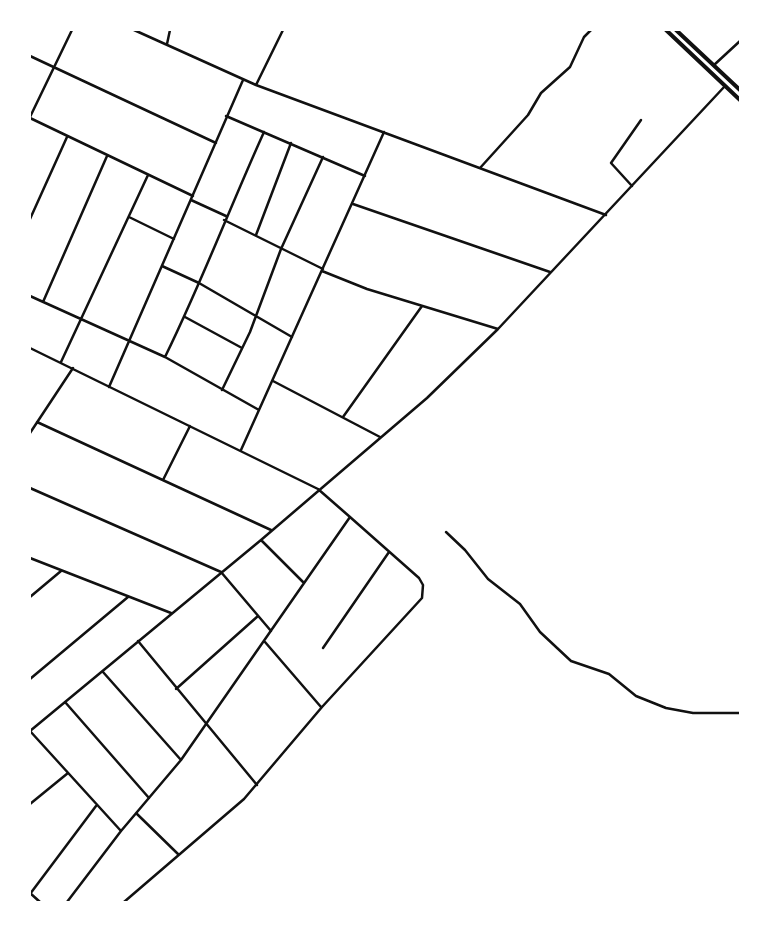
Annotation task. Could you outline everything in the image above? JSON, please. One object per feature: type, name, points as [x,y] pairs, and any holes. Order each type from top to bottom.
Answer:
[{"type":"main road","points":[[666,30],[740,100]]},
{"type":"main road","points":[[676,30],[740,90]]},
{"type":"street","points":[[72,30],[30,118],[193,196]]},
{"type":"street","points":[[134,30],[243,80],[606,215]]},
{"type":"street","points":[[167,44],[170,30]]},
{"type":"street","points":[[256,85],[283,30]]},
{"type":"street","points":[[480,168],[528,115],[541,93],[570,67],[584,37],[591,30]]},
{"type":"street","points":[[714,65],[740,41]]},
{"type":"street","points":[[30,56],[216,143]]},
{"type":"street","points":[[109,387],[243,80]]},
{"type":"street","points":[[120,831],[30,731],[261,540],[318,489],[427,398],[498,329],[725,86]]},
{"type":"street","points":[[30,107],[34,108]]},
{"type":"street","points":[[226,116],[366,176]]},
{"type":"street","points":[[632,186],[611,163],[641,120]]},
{"type":"street","points":[[165,357],[185,317],[224,220],[264,132]]},
{"type":"street","points":[[241,450],[366,176],[384,132]]},
{"type":"street","points":[[30,219],[67,137]]},
{"type":"street","points":[[256,235],[291,143]]},
{"type":"street","points":[[43,302],[107,156]]},
{"type":"street","points":[[222,390],[242,348],[281,249],[323,156]]},
{"type":"street","points":[[61,362],[148,175]]},
{"type":"street","points":[[191,200],[226,216]]},
{"type":"street","points":[[353,204],[551,272]]},
{"type":"street","points":[[129,218],[174,239]]},
{"type":"street","points":[[224,220],[322,270],[422,306],[498,329]]},
{"type":"street","points":[[162,266],[199,283],[292,337]]},
{"type":"street","points":[[30,296],[165,357],[259,410]]},
{"type":"street","points":[[343,417],[422,306]]},
{"type":"street","points":[[185,317],[242,348]]},
{"type":"street","points":[[30,348],[318,489],[419,578],[423,585],[422,598],[322,707],[244,799],[124,902]]},
{"type":"street","points":[[30,433],[73,368]]},
{"type":"street","points":[[273,381],[380,437]]},
{"type":"street","points":[[37,422],[271,530]]},
{"type":"street","points":[[163,480],[190,426]]},
{"type":"street","points":[[30,488],[221,572],[271,630]]},
{"type":"street","points":[[67,902],[120,831],[181,760],[265,642],[271,630],[350,517]]},
{"type":"street","points":[[446,532],[465,550],[488,579],[520,604],[540,632],[571,661],[609,674],[636,696],[666,708],[693,713],[740,712]]},
{"type":"street","points":[[261,540],[305,583]]},
{"type":"street","points":[[323,648],[389,552]]},
{"type":"street","points":[[30,558],[171,613]]},
{"type":"street","points":[[30,597],[62,571]]},
{"type":"street","points":[[30,680],[128,597]]},
{"type":"street","points":[[176,689],[258,616]]},
{"type":"street","points":[[138,641],[257,785]]},
{"type":"street","points":[[265,642],[322,707]]},
{"type":"street","points":[[103,672],[181,760]]},
{"type":"street","points":[[65,702],[149,798]]},
{"type":"street","points":[[30,804],[68,773]]},
{"type":"street","points":[[40,902],[30,893],[96,806]]},
{"type":"street","points":[[136,813],[179,855]]}]
